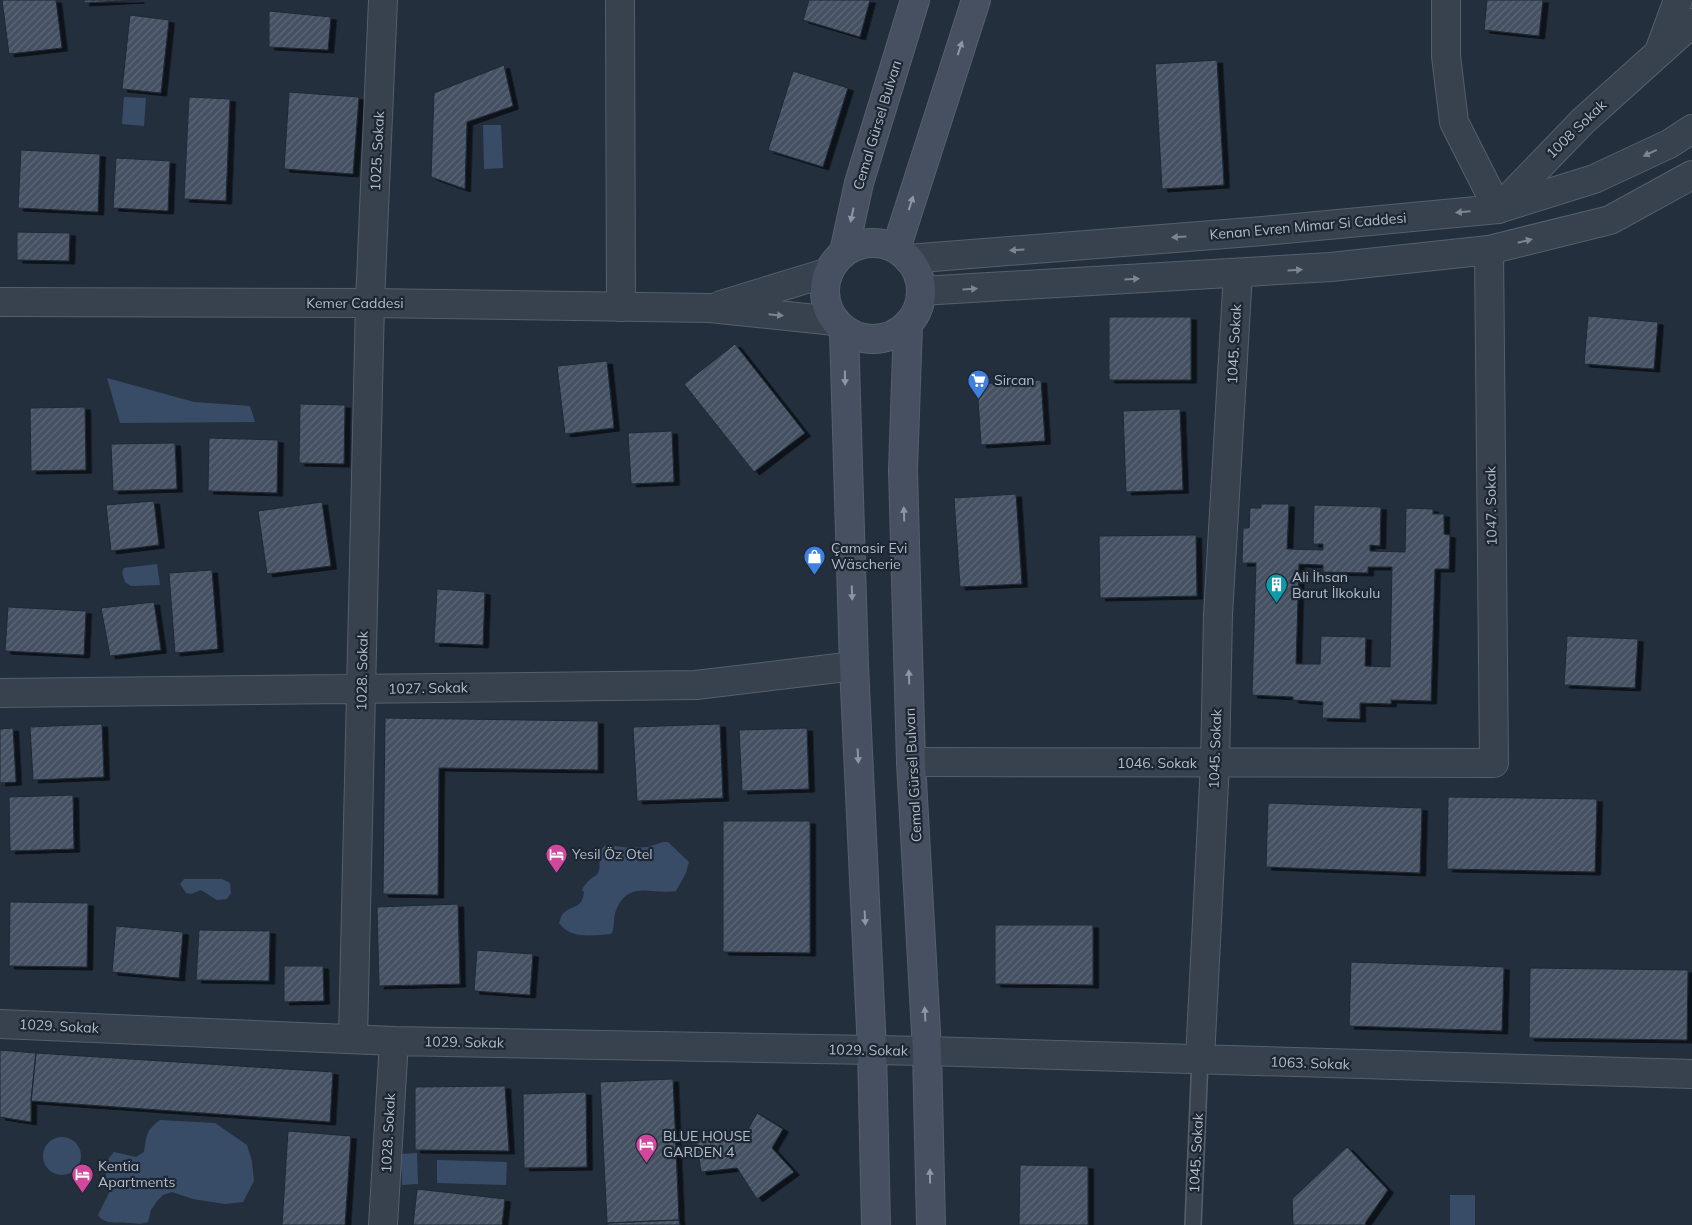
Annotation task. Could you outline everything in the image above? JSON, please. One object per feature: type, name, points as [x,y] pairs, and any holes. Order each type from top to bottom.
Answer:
[{"type":"main road","name":"Cemal Gürsel Bulvarı","points":[[837,262],[915,0]]},
{"type":"main road","points":[[902,254],[976,0]]},
{"type":"main road","points":[[870,243],[883,244],[902,254],[916,268],[922,291],[918,310],[908,325],[897,334],[869,340],[856,336],[839,325],[828,310],[825,297],[825,284],[837,262],[856,246],[870,243]]},
{"type":"main road","points":[[839,325],[872,1050],[876,1225]]},
{"type":"main road","name":"Cemal Gürsel Bulvarı","points":[[908,325],[903,470],[911,762],[927,1051],[931,1225]]},
{"type":"street","name":"1025. Sokak","points":[[370,303],[383,0]]},
{"type":"street","points":[[620,0],[621,307]]},
{"type":"street","points":[[1446,0],[1446,56],[1454,122],[1498,209]]},
{"type":"street","name":"1008 Sokak","points":[[1658,53],[1678,0]]},
{"type":"street","name":"1008 Sokak","points":[[1498,209],[1582,121],[1692,22]]},
{"type":"street","name":"Kenan Evren Mimar Si Caddesi","points":[[902,254],[1263,231],[1498,209],[1594,180],[1669,144],[1692,129]]},
{"type":"street","points":[[922,291],[1331,268],[1489,250],[1610,220],[1692,175]]},
{"type":"street","name":"1047. Sokak","points":[[1489,250],[1494,763]]},
{"type":"street","points":[[710,308],[837,262]]},
{"type":"street","name":"1045. Sokak","points":[[1200,1059],[1215,763],[1218,615],[1238,273]]},
{"type":"street","name":"Kemer Caddesi","points":[[0,302],[370,303],[710,308]]},
{"type":"street","name":"1028. Sokak","points":[[353,1040],[370,303]]},
{"type":"street","points":[[710,308],[839,325]]},
{"type":"street","name":"1027. Sokak","points":[[0,692],[696,685],[854,666]]},
{"type":"street","name":"1046. Sokak","points":[[911,762],[1494,763]]},
{"type":"street","name":"1029. Sokak","points":[[0,1024],[353,1040],[927,1051]]},
{"type":"street","name":"1028. Sokak","points":[[383,1225],[394,1041]]},
{"type":"street","name":"1063. Sokak","points":[[927,1051],[1692,1074]]},
{"type":"lane","name":"1045. Sokak","points":[[1193,1225],[1200,1059]]},
{"type":"water","points":[[124,97],[146,98],[144,126],[122,124]]},
{"type":"water","points":[[483,125],[501,125],[503,168],[484,169]]},
{"type":"water","points":[[107,378],[194,402],[250,406],[255,422],[120,423]]},
{"type":"water","points":[[157,564],[160,585],[131,586],[125,582],[122,572],[124,568]]},
{"type":"water","points":[[668,842],[689,862],[686,873],[676,891],[643,890],[628,894],[622,899],[617,908],[611,934],[576,934],[570,932],[559,923],[565,912],[581,902],[584,892],[582,890],[598,872],[598,852],[606,845],[630,848],[648,847]]},
{"type":"water","points":[[184,879],[222,879],[230,883],[231,893],[227,899],[217,900],[201,890],[191,894],[186,893],[180,884]]},
{"type":"water","points":[[160,1120],[215,1123],[247,1145],[252,1162],[254,1181],[243,1202],[225,1204],[193,1199],[172,1192],[163,1195],[157,1201],[151,1210],[148,1222],[141,1224],[111,1222],[101,1218],[98,1215],[109,1193],[104,1164],[114,1152],[136,1157],[144,1152],[149,1131]]},
{"type":"water","points":[[62,1137],[75,1143],[81,1156],[75,1169],[62,1175],[49,1169],[43,1156],[49,1143]]},
{"type":"water","points":[[417,1153],[418,1184],[402,1185],[401,1154]]},
{"type":"water","points":[[437,1160],[507,1162],[506,1185],[437,1183]]},
{"type":"water","points":[[1450,1195],[1475,1195],[1475,1225],[1450,1225]]},
{"type":"building","points":[[2,0],[56,0],[62,48],[9,54]]},
{"type":"building","points":[[84,0],[139,0],[84,3]]},
{"type":"building","points":[[809,0],[870,0],[860,37],[803,20]]},
{"type":"building","points":[[1487,0],[1543,0],[1539,36],[1484,30]]},
{"type":"building","points":[[269,11],[331,17],[328,50],[269,47]]},
{"type":"building","points":[[130,15],[169,20],[161,93],[122,89]]},
{"type":"building","points":[[1217,60],[1224,185],[1162,189],[1155,64]]},
{"type":"building","points":[[504,65],[513,106],[467,122],[465,189],[431,177],[434,93]]},
{"type":"building","points":[[793,71],[848,88],[823,167],[768,150]]},
{"type":"building","points":[[289,92],[359,97],[353,174],[284,169]]},
{"type":"building","points":[[189,97],[230,99],[226,201],[184,199]]},
{"type":"building","points":[[21,150],[100,154],[98,212],[18,208]]},
{"type":"building","points":[[116,158],[170,161],[168,211],[113,208]]},
{"type":"building","points":[[17,232],[70,233],[69,261],[17,260]]},
{"type":"building","points":[[1588,316],[1658,322],[1654,369],[1584,364]]},
{"type":"building","points":[[1109,317],[1191,317],[1191,380],[1109,380]]},
{"type":"building","points":[[735,344],[805,433],[754,472],[684,384]]},
{"type":"building","points":[[607,361],[614,428],[565,434],[557,366]]},
{"type":"building","points":[[1041,380],[1045,441],[981,445],[977,384]]},
{"type":"building","points":[[300,404],[345,405],[344,464],[299,463]]},
{"type":"building","points":[[85,407],[86,470],[31,471],[30,408]]},
{"type":"building","points":[[1180,409],[1183,490],[1126,492],[1123,411]]},
{"type":"building","points":[[672,431],[674,482],[631,484],[628,433]]},
{"type":"building","points":[[209,438],[278,440],[277,493],[208,491]]},
{"type":"building","points":[[175,443],[177,489],[113,491],[111,444]]},
{"type":"building","points":[[1016,494],[1022,584],[960,587],[954,498]]},
{"type":"building","points":[[154,501],[159,545],[111,551],[106,505]]},
{"type":"building","points":[[322,502],[331,566],[267,574],[258,511]]},
{"type":"building","name":"Ali İhsan Barut İlkokulu","points":[[1261,504],[1289,504],[1287,549],[1323,550],[1323,544],[1313,544],[1314,505],[1381,507],[1380,546],[1370,545],[1370,551],[1405,552],[1406,508],[1433,509],[1433,514],[1444,514],[1444,534],[1450,535],[1449,569],[1435,569],[1431,701],[1391,700],[1391,704],[1360,703],[1360,719],[1322,718],[1323,702],[1293,700],[1293,697],[1252,695],[1256,563],[1242,563],[1243,528],[1249,528],[1250,508],[1261,508]],"holes":[[[1299,564],[1323,565],[1323,572],[1368,573],[1368,567],[1392,567],[1390,667],[1365,666],[1366,637],[1321,636],[1320,664],[1296,664]]]},
{"type":"building","points":[[1196,535],[1197,596],[1100,598],[1099,536]]},
{"type":"building","points":[[212,570],[218,649],[175,653],[169,573]]},
{"type":"building","points":[[437,589],[485,592],[483,645],[434,643]]},
{"type":"building","points":[[154,602],[161,650],[110,656],[101,608]]},
{"type":"building","points":[[8,607],[86,611],[84,655],[5,651]]},
{"type":"building","points":[[1567,636],[1638,639],[1635,688],[1564,685]]},
{"type":"building","points":[[385,718],[598,721],[598,770],[439,768],[438,895],[383,894]]},
{"type":"building","points":[[102,724],[104,777],[33,780],[30,727]]},
{"type":"building","points":[[720,724],[723,798],[637,801],[633,727]]},
{"type":"building","points":[[13,728],[16,782],[0,783],[0,729]]},
{"type":"building","points":[[807,728],[809,789],[742,791],[739,730]]},
{"type":"building","points":[[73,795],[74,849],[10,851],[9,797]]},
{"type":"building","points":[[1448,797],[1597,799],[1595,872],[1447,869]]},
{"type":"building","points":[[1268,803],[1422,808],[1420,873],[1266,867]]},
{"type":"building","points":[[723,821],[810,821],[810,953],[723,952]]},
{"type":"building","points":[[10,902],[88,903],[87,967],[9,966]]},
{"type":"building","points":[[458,904],[460,984],[379,986],[377,907]]},
{"type":"building","points":[[995,925],[1093,925],[1093,985],[995,984]]},
{"type":"building","points":[[116,926],[183,932],[179,978],[112,972]]},
{"type":"building","points":[[199,930],[270,931],[269,981],[196,980]]},
{"type":"building","points":[[477,950],[533,954],[530,995],[474,991]]},
{"type":"building","points":[[1351,962],[1504,967],[1502,1031],[1349,1026]]},
{"type":"building","points":[[284,966],[323,966],[324,1001],[284,1002]]},
{"type":"building","points":[[1530,968],[1688,970],[1687,1040],[1529,1038]]},
{"type":"building","points":[[0,1050],[36,1053],[31,1101],[31,1122],[0,1117]]},
{"type":"building","points":[[36,1053],[333,1072],[330,1122],[31,1101]]},
{"type":"building","points":[[673,1079],[679,1220],[607,1223],[600,1082]]},
{"type":"building","points":[[505,1086],[509,1151],[415,1150],[415,1087]]},
{"type":"building","points":[[586,1092],[587,1167],[524,1168],[523,1094]]},
{"type":"building","points":[[757,1113],[783,1129],[772,1148],[794,1172],[757,1199],[737,1168],[701,1172],[696,1140],[745,1135]]},
{"type":"building","points":[[288,1131],[351,1136],[345,1225],[282,1225]]},
{"type":"building","points":[[1347,1147],[1388,1190],[1365,1223],[1366,1225],[1293,1225],[1292,1199]]},
{"type":"building","points":[[1020,1165],[1088,1166],[1088,1225],[1019,1225]]},
{"type":"building","points":[[417,1189],[505,1199],[502,1225],[413,1225]]},
{"type":"building","points":[[679,1220],[680,1225],[607,1225],[607,1223]]},
{"type":"place","name":"Sircan","points":[[978,399]]},
{"type":"place","name":"Çamasir Evi Wäscherie","points":[[815,575]]},
{"type":"place","name":"Ali İhsan Barut İlkokulu","points":[[1276,604]]},
{"type":"place","name":"Yesil Öz Otel","points":[[556,873]]},
{"type":"place","name":"BLUE HOUSE GARDEN 4","points":[[647,1163]]},
{"type":"place","name":"Kentia Apartments","points":[[82,1193]]}]
